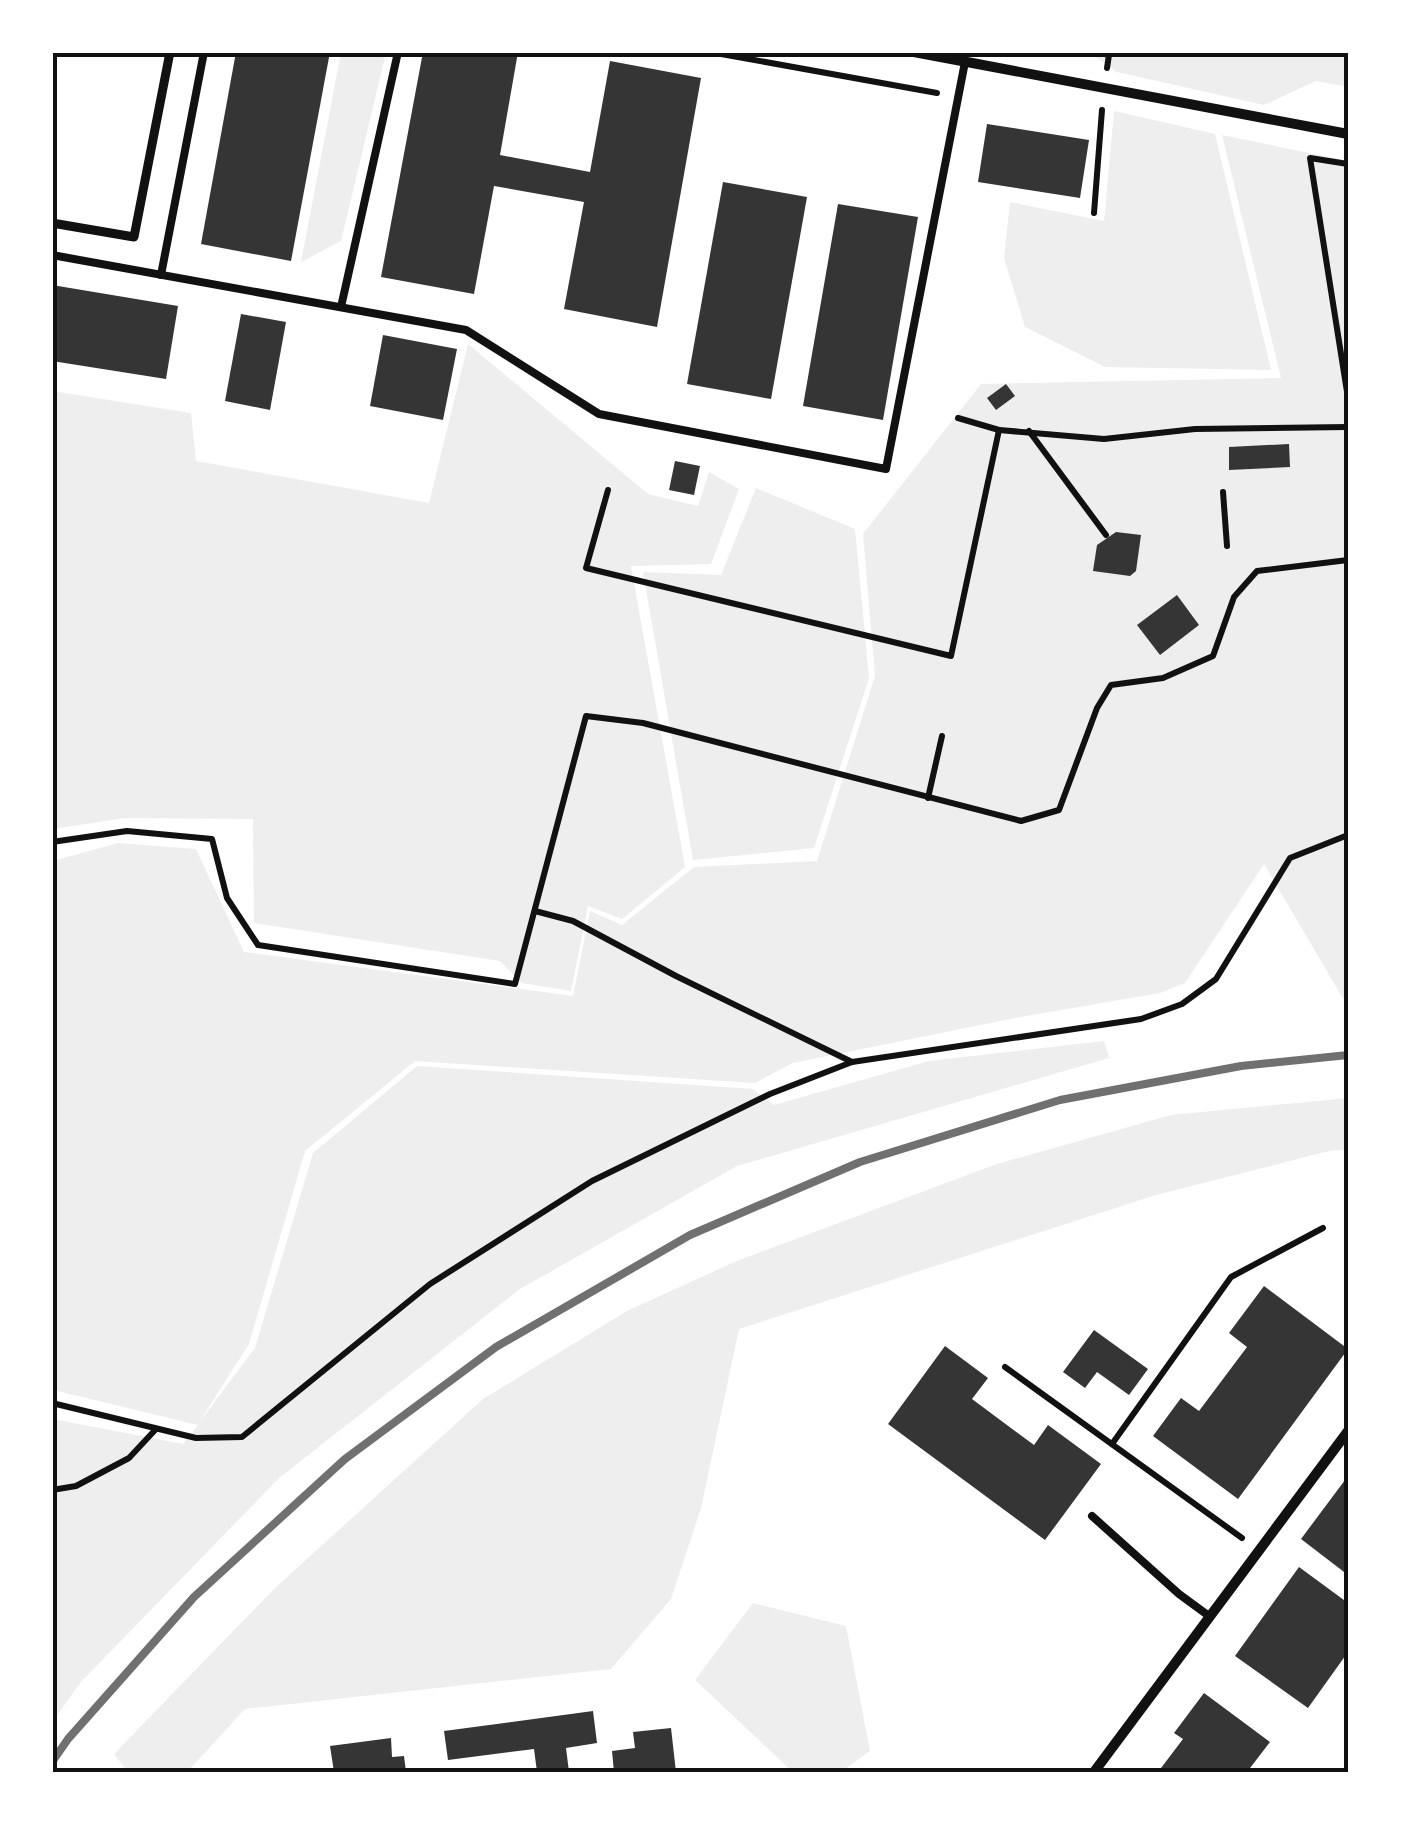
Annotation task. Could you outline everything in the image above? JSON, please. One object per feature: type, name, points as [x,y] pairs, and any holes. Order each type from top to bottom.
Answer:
[{"type":"street","points":[[52,223],[134,237],[170,52]]},
{"type":"street","points":[[914,52],[1348,134]]},
{"type":"street","points":[[1094,1772],[1348,1431]]},
{"type":"lane","points":[[161,274],[204,52]]},
{"type":"lane","points":[[340,307],[398,52]]},
{"type":"lane","points":[[52,254],[466,330],[599,414],[886,469],[965,62]]},
{"type":"lane","points":[[1092,1516],[1179,1594],[1210,1616]]},
{"type":"path","points":[[710,52],[958,96]]},
{"type":"path","points":[[1094,213],[1102,104]]},
{"type":"path","points":[[1348,164],[1310,158],[1348,398]]},
{"type":"path","points":[[958,418],[1000,430],[1104,439],[1196,428],[1348,427]]},
{"type":"path","points":[[608,490],[586,568],[951,656],[1000,430]]},
{"type":"path","points":[[1029,430],[1106,535]]},
{"type":"path","points":[[1223,492],[1227,546]]},
{"type":"path","points":[[52,842],[127,830],[212,839],[227,898],[258,946],[515,984],[586,716],[643,723],[1021,821],[1059,810],[1097,708],[1111,685],[1163,678],[1213,656],[1234,597],[1257,570],[1348,560]]},
{"type":"path","points":[[928,798],[942,736]]},
{"type":"path","points":[[52,1403],[196,1438],[242,1437],[430,1284],[592,1181],[770,1094],[852,1062],[1141,1019],[1182,1004],[1216,979],[1290,858],[1348,836]]},
{"type":"path","points":[[535,910],[573,921],[852,1062]]},
{"type":"path","points":[[1112,1444],[1231,1277],[1323,1228]]},
{"type":"path","points":[[1006,1367],[1260,1550]]},
{"type":"path","points":[[52,1490],[76,1486],[129,1458],[156,1428]]},
{"type":"shaded area","points":[[341,53],[386,53],[341,241],[301,262]]},
{"type":"shaded area","points":[[1090,53],[1348,53],[1348,87],[1316,81],[1264,105],[1117,72]]},
{"type":"shaded area","points":[[1114,111],[1215,134],[1271,370],[1105,367],[1025,327],[1004,258],[1010,202],[1104,221]]},
{"type":"shaded area","points":[[1222,135],[1348,161],[1348,1007],[1264,864],[1185,983],[1160,993],[793,1063],[755,1083],[415,1061],[305,1151],[249,1344],[198,1424],[255,1348],[313,1153],[417,1066],[753,1089],[774,1105],[929,1061],[1104,1041],[1109,1058],[737,1166],[520,1289],[279,1478],[80,1683],[53,1721],[53,1419],[183,1444],[198,1425],[53,1390],[53,861],[118,843],[196,849],[244,952],[573,996],[590,911],[622,925],[694,867],[817,861],[875,676],[863,534],[981,384],[1281,378]]},
{"type":"shaded area","points":[[468,344],[648,494],[698,506],[709,472],[739,489],[711,564],[631,566],[685,867],[622,919],[588,906],[571,991],[522,983],[500,961],[254,923],[253,819],[125,818],[53,829],[52,391],[191,413],[196,461],[429,503]]},
{"type":"shaded area","points":[[756,488],[855,529],[869,678],[814,848],[693,860],[643,572],[721,575]]},
{"type":"shaded area","points":[[1348,1098],[1348,1149],[1156,1195],[739,1329],[701,1508],[671,1599],[611,1669],[245,1709],[187,1772],[128,1772],[114,1754],[275,1588],[483,1399],[627,1311],[739,1260],[997,1164],[1171,1115]]},
{"type":"shaded area","points":[[753,1603],[846,1626],[870,1751],[841,1772],[793,1772],[695,1680]]},
{"type":"building","points":[[236,52],[330,52],[291,261],[201,244]]},
{"type":"building","points":[[423,52],[518,52],[500,155],[590,172],[610,61],[701,78],[657,327],[564,309],[584,202],[494,186],[474,294],[381,277]]},
{"type":"building","points":[[987,124],[1089,140],[1080,198],[978,182]]},
{"type":"building","points":[[723,182],[807,197],[771,399],[687,384]]},
{"type":"building","points":[[838,204],[918,217],[883,420],[803,406]]},
{"type":"building","points":[[52,285],[178,306],[166,379],[52,361]]},
{"type":"building","points":[[241,314],[286,322],[270,410],[225,401]]},
{"type":"building","points":[[383,335],[457,349],[443,420],[370,406]]},
{"type":"building","points":[[1006,384],[1015,396],[996,410],[987,398]]},
{"type":"building","points":[[1289,444],[1290,467],[1229,470],[1229,447]]},
{"type":"building","points":[[675,461],[700,466],[694,495],[669,490]]},
{"type":"building","points":[[1116,532],[1141,535],[1136,571],[1130,576],[1093,571],[1097,545]]},
{"type":"building","points":[[1177,595],[1199,625],[1160,655],[1137,625]]},
{"type":"building","points":[[1264,1286],[1348,1349],[1238,1499],[1153,1436],[1181,1398],[1199,1411],[1247,1347],[1229,1333]]},
{"type":"building","points":[[1094,1330],[1148,1369],[1129,1395],[1097,1372],[1085,1388],[1063,1372]]},
{"type":"building","points":[[945,1346],[988,1378],[972,1399],[1034,1445],[1048,1425],[1101,1464],[1045,1540],[888,1424]]},
{"type":"building","points":[[1348,1476],[1348,1575],[1301,1539]]},
{"type":"building","points":[[1299,1567],[1348,1603],[1348,1652],[1308,1708],[1235,1656]]},
{"type":"building","points":[[1204,1693],[1270,1742],[1247,1772],[1158,1772],[1183,1739],[1174,1733]]},
{"type":"building","points":[[593,1711],[597,1743],[566,1748],[569,1772],[537,1772],[534,1749],[448,1760],[444,1731]]},
{"type":"building","points":[[671,1728],[676,1772],[614,1772],[612,1751],[635,1748],[633,1732]]},
{"type":"building","points":[[391,1738],[392,1757],[404,1756],[406,1772],[334,1772],[330,1746]]},
{"type":"railway","points":[[52,1762],[194,1597],[345,1459],[496,1347],[690,1235],[860,1162],[1060,1100],[1241,1066],[1348,1055]]}]
